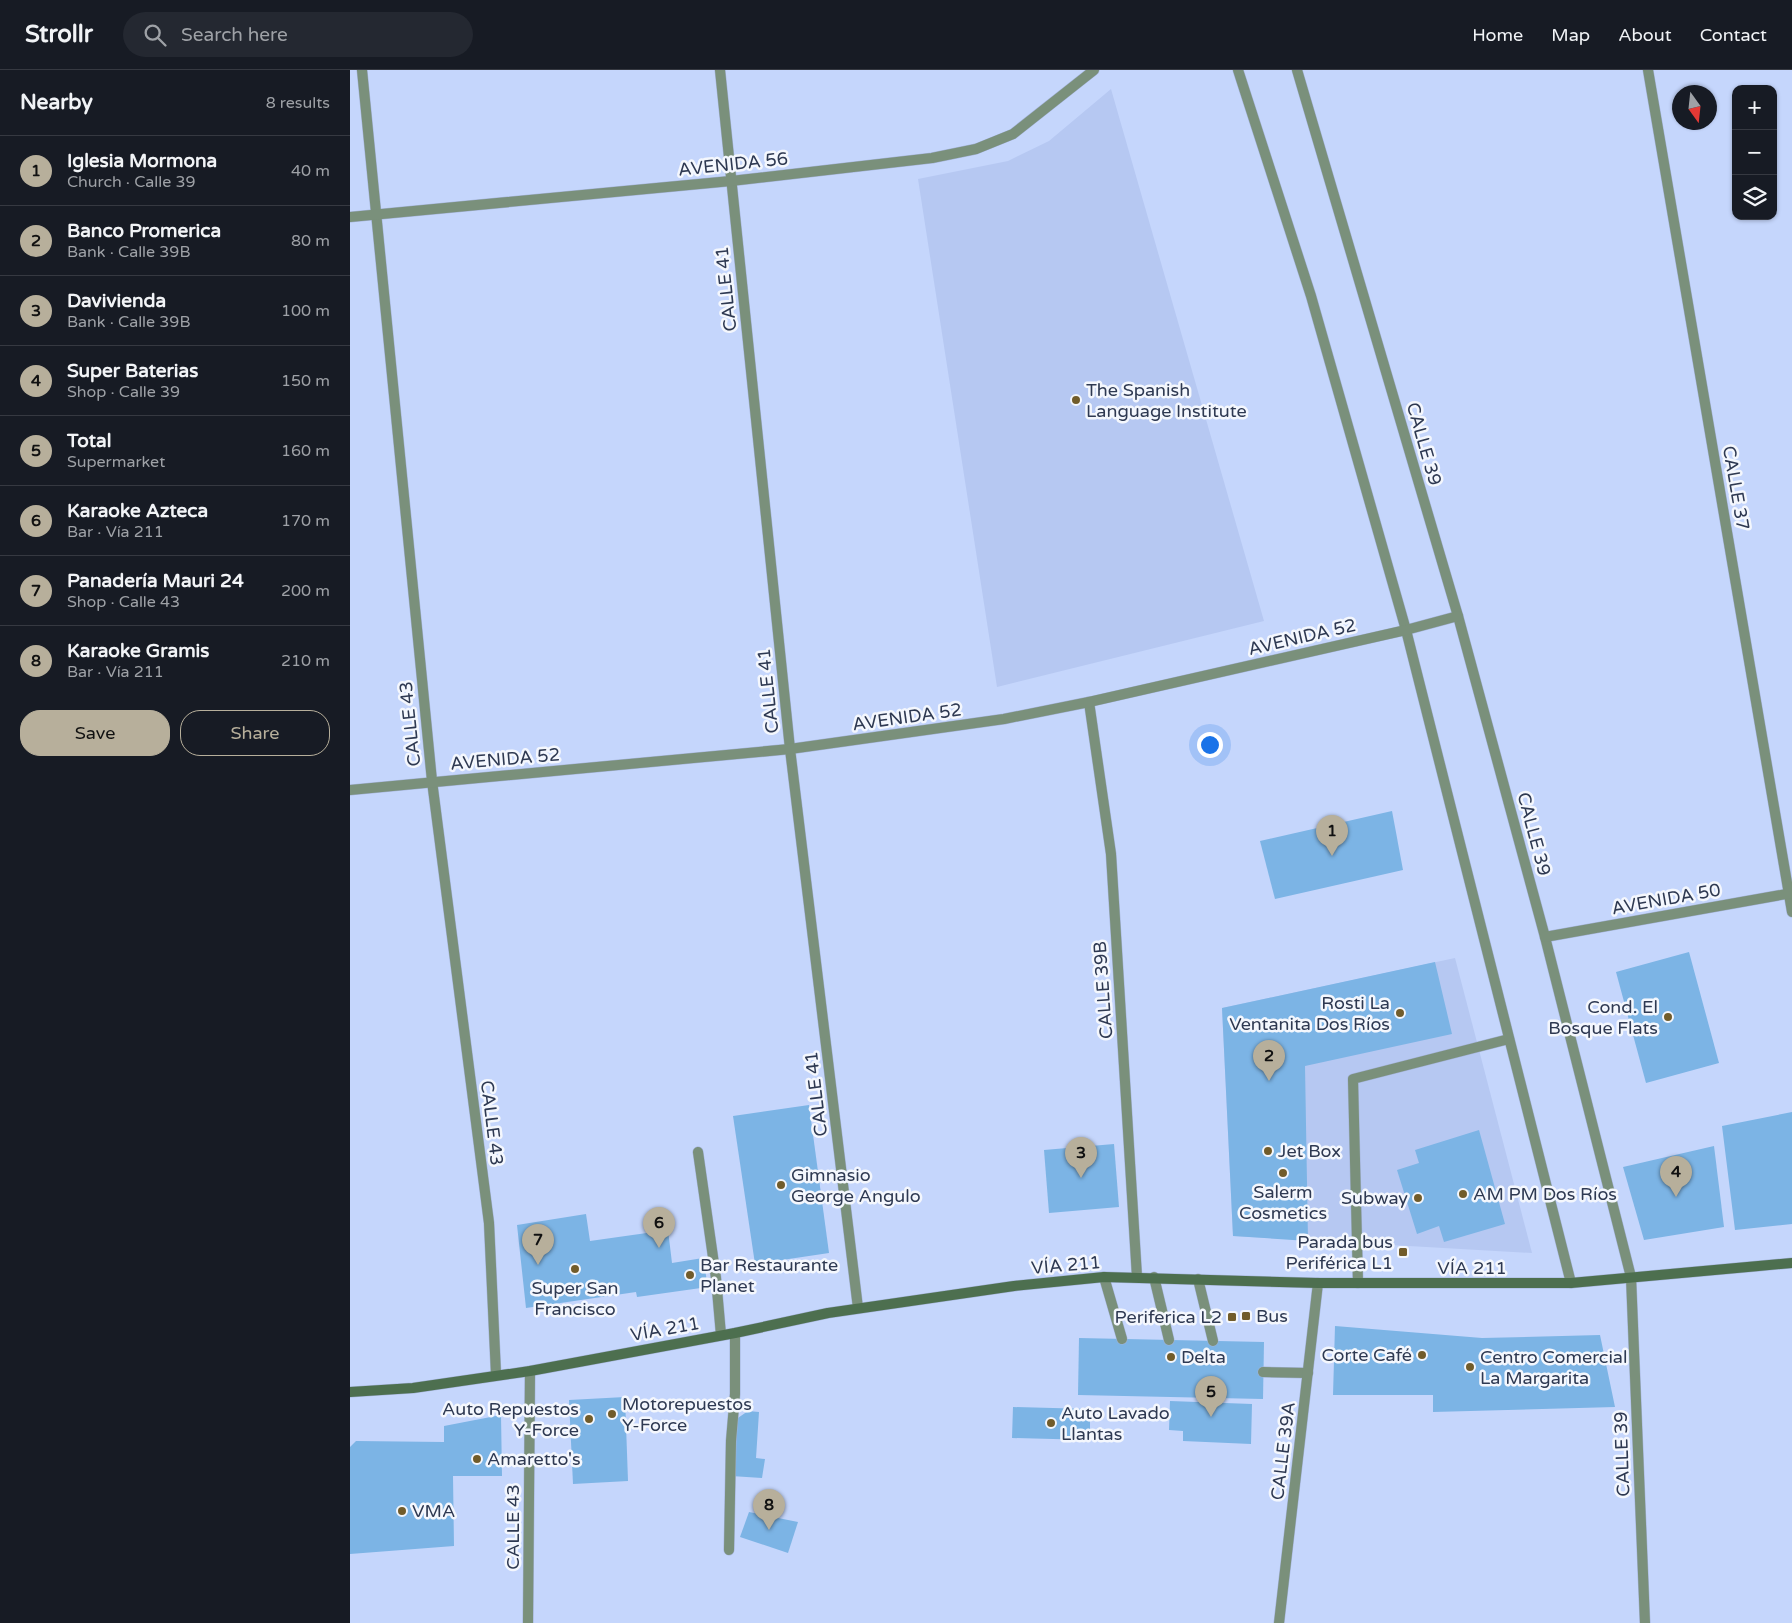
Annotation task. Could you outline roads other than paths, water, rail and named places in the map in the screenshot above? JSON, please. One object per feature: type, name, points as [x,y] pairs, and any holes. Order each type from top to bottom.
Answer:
[{"type":"main road","name":"VÍA 211","points":[[350,1392],[414,1388],[496,1374],[530,1371],[858,1308],[1014,1286],[1104,1277],[1318,1283],[1571,1283],[1792,1263]]},
{"type":"street","name":"CALLE 43","points":[[362,70],[432,781],[489,1223],[496,1374]]},
{"type":"street","name":"CALLE 41","points":[[720,70],[790,749],[858,1308]]},
{"type":"street","name":"AVENIDA 56","points":[[350,217],[731,182],[932,158],[976,149],[1014,134],[1094,70]]},
{"type":"street","points":[[1238,70],[1311,296],[1406,630],[1571,1283]]},
{"type":"street","name":"CALLE 39","points":[[1297,70],[1458,616],[1545,937],[1631,1277],[1645,1623]]},
{"type":"street","name":"CALLE 37","points":[[1648,70],[1792,912]]},
{"type":"street","name":"AVENIDA 52","points":[[350,790],[790,749],[1004,719],[1089,702],[1406,630],[1458,616]]},
{"type":"street","name":"CALLE 39B","points":[[1089,702],[1111,854],[1137,1277]]},
{"type":"street","name":"AVENIDA 50","points":[[1545,937],[1790,894]]},
{"type":"street","points":[[1358,1283],[1353,1079],[1509,1039]]},
{"type":"street","points":[[698,1152],[716,1278],[721,1335]]},
{"type":"street","points":[[1104,1277],[1122,1339]]},
{"type":"street","points":[[1154,1277],[1169,1340]]},
{"type":"street","points":[[1198,1279],[1213,1341]]},
{"type":"street","name":"CALLE 39A","points":[[1279,1623],[1318,1283]]},
{"type":"street","points":[[729,1550],[731,1441],[735,1394],[735,1333]]},
{"type":"street","name":"CALLE 43","points":[[528,1623],[530,1371]]},
{"type":"street","points":[[1263,1372],[1308,1373]]},
{"type":"place","name":"The Spanish Language Institute","points":[[1076,400]]},
{"type":"place","name":"Iglesia Mormona","points":[[1332,856]]},
{"type":"place","name":"Rosti La Ventanita Dos Ríos","points":[[1400,1013]]},
{"type":"place","name":"Cond. El Bosque Flats","points":[[1668,1017]]},
{"type":"place","name":"Banco Promerica","points":[[1269,1081]]},
{"type":"place","name":"Jet Box","points":[[1268,1151]]},
{"type":"place","name":"Salerm Cosmetics","points":[[1283,1173]]},
{"type":"place","name":"Davivienda","points":[[1081,1178]]},
{"type":"place","name":"Gimnasio George Angulo","points":[[781,1185]]},
{"type":"place","name":"AM PM Dos Ríos","points":[[1463,1194]]},
{"type":"place","name":"Super Baterias","points":[[1676,1197]]},
{"type":"place","name":"Subway","points":[[1418,1198]]},
{"type":"place","name":"Karaoke Azteca","points":[[659,1248]]},
{"type":"place","name":"Parada bus Periférica L1","points":[[1403,1252]]},
{"type":"place","name":"Panadería Mauri 24","points":[[538,1265]]},
{"type":"place","name":"Super San Francisco","points":[[575,1269]]},
{"type":"place","name":"Bar Restaurante Planet","points":[[690,1275]]},
{"type":"place","name":"Bus","points":[[1246,1316]]},
{"type":"place","name":"Periferica L2","points":[[1232,1317]]},
{"type":"place","name":"Corte Café","points":[[1422,1355]]},
{"type":"place","name":"Delta","points":[[1171,1357]]},
{"type":"place","name":"Centro Comercial La Margarita","points":[[1470,1367]]},
{"type":"place","name":"Motorepuestos Y-Force","points":[[612,1414]]},
{"type":"place","name":"Total","points":[[1211,1417]]},
{"type":"place","name":"Auto Repuestos Y-Force","points":[[589,1419]]},
{"type":"place","name":"Auto Lavado Llantas","points":[[1051,1423]]},
{"type":"place","name":"Amaretto's","points":[[477,1459]]},
{"type":"place","name":"VMA","points":[[402,1511]]},
{"type":"place","name":"Karaoke Gramis","points":[[769,1530]]}]
